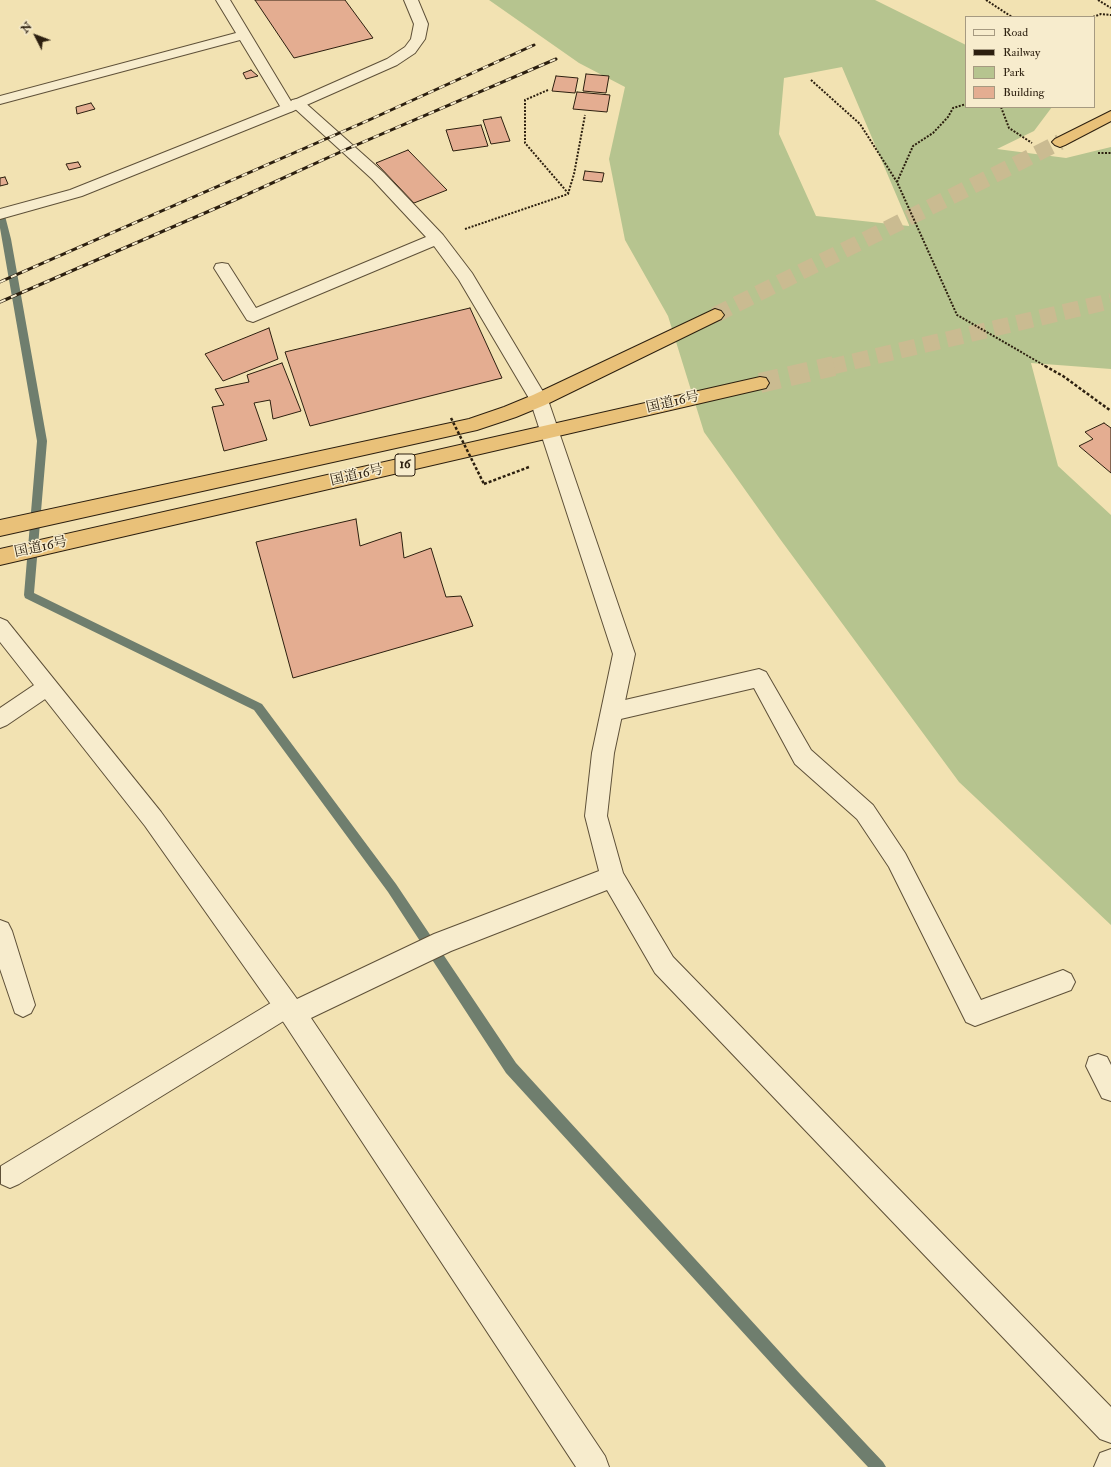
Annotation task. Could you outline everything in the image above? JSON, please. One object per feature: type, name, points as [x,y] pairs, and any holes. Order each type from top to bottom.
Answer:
[{"type":"highway","points":[[1060,142],[1111,116]]},
{"type":"highway","name":"国道16号","points":[[0,528],[470,425],[510,412],[539,400],[715,315]]},
{"type":"highway","name":"国道16号","points":[[0,557],[760,383]]},
{"type":"street","points":[[0,214],[76,193],[292,105],[392,62],[410,50],[418,39],[421,24],[411,0]]},
{"type":"street","points":[[292,105],[378,176],[437,239],[466,277],[539,400],[624,654],[603,753],[596,816],[612,877],[664,966],[1111,1428]]},
{"type":"street","points":[[222,268],[253,316],[437,239]]},
{"type":"street","points":[[0,627],[153,819],[290,1010],[594,1467]]},
{"type":"street","points":[[290,1010],[443,942],[612,877]]},
{"type":"lane","points":[[223,0],[244,35],[292,105]]},
{"type":"lane","points":[[0,100],[244,35]]},
{"type":"lane","points":[[612,712],[759,678],[803,757],[865,812],[897,860],[974,1014],[1063,982]]},
{"type":"lane","points":[[0,719],[47,687]]},
{"type":"lane","points":[[2,946],[23,1005]]},
{"type":"lane","points":[[10,1175],[290,1010]]},
{"type":"lane","points":[[1098,1066],[1111,1089]]},
{"type":"path","points":[[986,0],[1010,16]]},
{"type":"path","points":[[1098,0],[1111,8]]},
{"type":"path","points":[[1095,16],[1101,14],[1111,15]]},
{"type":"path","points":[[811,80],[860,124],[897,182],[957,315],[1063,376],[1111,412]]},
{"type":"path","points":[[548,90],[525,100],[525,143],[568,194]]},
{"type":"path","points":[[897,182],[913,146],[934,133],[948,117],[953,108],[965,104]]},
{"type":"path","points":[[568,194],[574,174],[585,115]]},
{"type":"path","points":[[437,239],[568,194]]},
{"type":"path","points":[[451,418],[484,484],[529,466]]},
{"type":"green space","points":[[489,0],[875,0],[965,45],[965,108],[1051,108],[1034,131],[997,149],[1066,158],[1111,147],[1111,369],[1031,363],[1058,466],[1111,515],[1111,925],[959,782],[780,539],[704,432],[668,316],[625,240],[609,159],[625,87],[579,63]],"holes":[[[842,67],[909,226],[816,216],[779,134],[784,78]]]},
{"type":"building","points":[[255,0],[345,0],[373,38],[294,58]]},
{"type":"building","points":[[251,70],[258,76],[246,79],[243,73]]},
{"type":"building","points":[[586,74],[609,76],[606,93],[583,91]]},
{"type":"building","points":[[556,76],[578,78],[575,93],[552,91]]},
{"type":"building","points":[[577,92],[610,95],[607,112],[573,109]]},
{"type":"building","points":[[91,103],[95,109],[77,114],[76,107]]},
{"type":"building","points":[[501,117],[510,141],[491,144],[483,120]]},
{"type":"building","points":[[481,125],[488,146],[453,151],[446,130]]},
{"type":"building","points":[[408,150],[447,190],[414,203],[376,163]]},
{"type":"building","points":[[78,162],[81,167],[69,170],[66,164]]},
{"type":"building","points":[[585,171],[604,173],[602,182],[583,180]]},
{"type":"building","points":[[5,177],[8,184],[0,186],[0,178]]},
{"type":"building","points":[[470,308],[502,378],[310,426],[285,352]]},
{"type":"building","points":[[269,328],[278,359],[223,381],[205,354]]},
{"type":"building","points":[[282,363],[301,411],[273,419],[270,400],[254,403],[267,440],[224,451],[212,407],[224,405],[215,389],[249,382],[247,375]]},
{"type":"building","points":[[1104,423],[1111,428],[1111,473],[1079,446],[1093,439],[1085,432]]},
{"type":"building","points":[[356,519],[360,546],[401,532],[404,558],[431,548],[446,597],[461,596],[473,626],[293,678],[256,542]]},
{"type":"waterway","points":[[0,212],[7,239],[42,441],[29,595],[258,707],[392,888],[511,1068],[796,1380],[878,1467]]},
{"type":"tunnel","points":[[715,315],[1060,142]]},
{"type":"tunnel","points":[[830,367],[1111,301]]},
{"type":"tunnel","points":[[760,383],[834,366]]},
{"type":"railway","points":[[0,282],[369,120],[534,45]]},
{"type":"railway","points":[[0,302],[237,199],[347,149],[556,59]]}]
